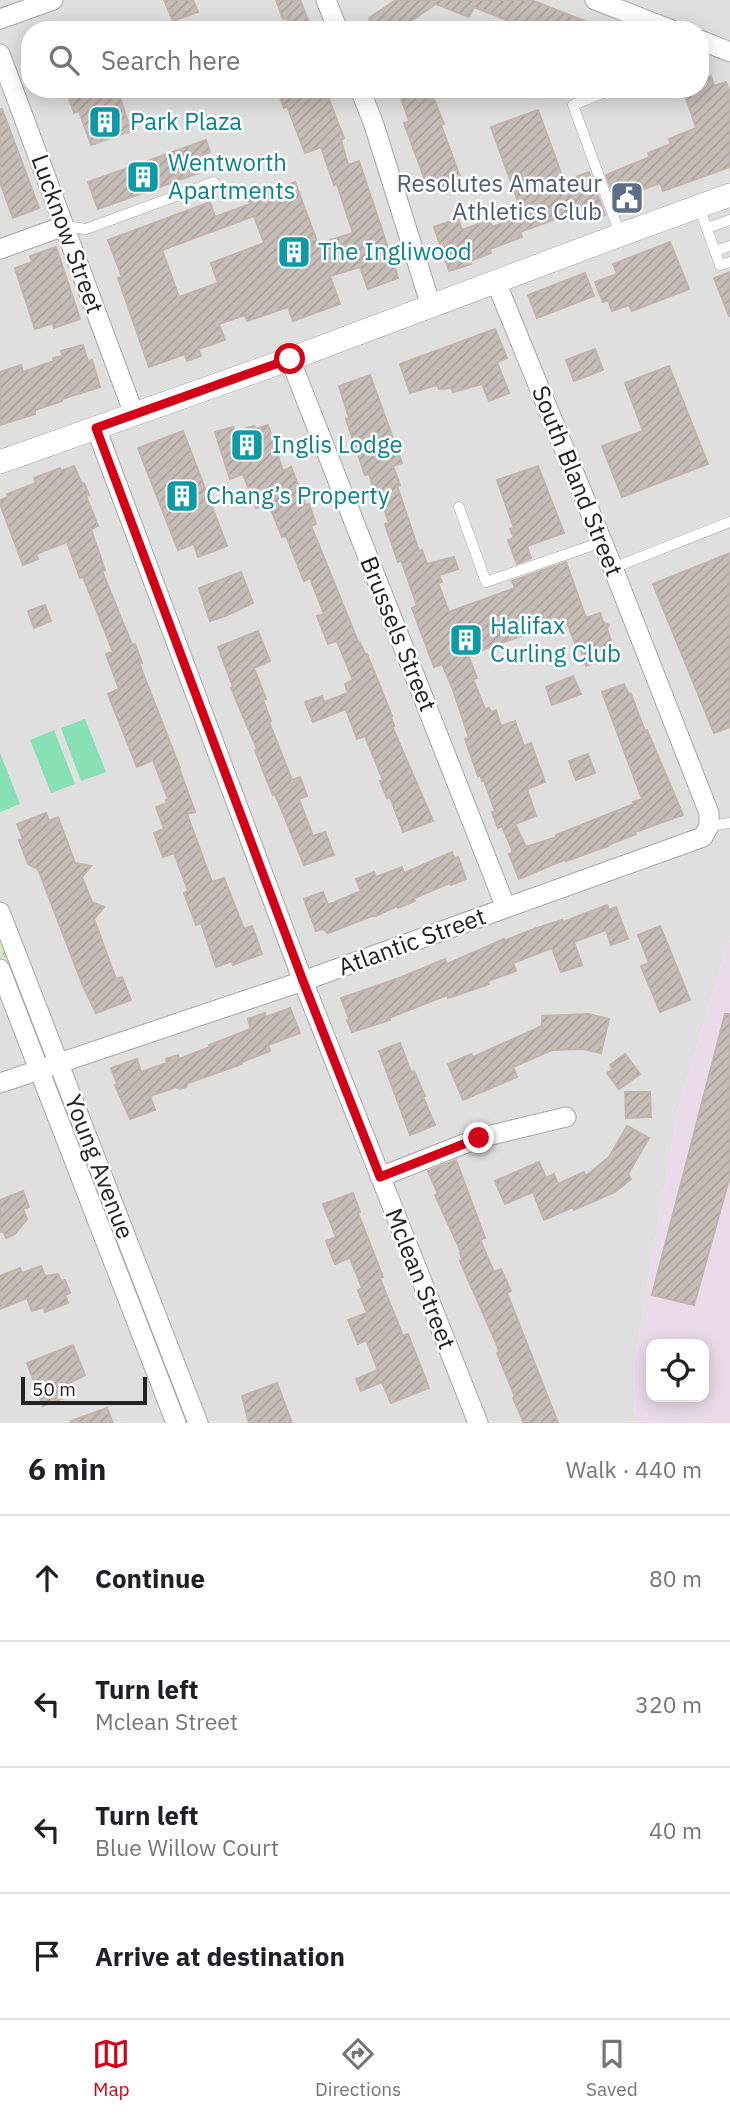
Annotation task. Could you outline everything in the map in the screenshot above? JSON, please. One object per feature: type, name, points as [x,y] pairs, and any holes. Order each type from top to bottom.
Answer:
[{"type":"street","points":[[0,19],[53,0]]},
{"type":"street","points":[[326,0],[334,21]]},
{"type":"street","points":[[595,0],[650,21]]},
{"type":"street","points":[[709,44],[730,52]]},
{"type":"street","name":"Lucknow Street","points":[[0,54],[134,414]]},
{"type":"street","points":[[364,98],[431,306]]},
{"type":"street","points":[[0,463],[290,359],[730,195]]},
{"type":"street","points":[[0,249],[64,226]]},
{"type":"street","name":"South Bland Street","points":[[496,282],[709,813],[706,832]]},
{"type":"street","name":"Brussels Street","points":[[290,359],[506,908]]},
{"type":"street","name":"Mclean Street","points":[[96,428],[303,981],[478,1423]]},
{"type":"street","name":"Atlantic Street","points":[[0,1083],[303,981],[706,832]]},
{"type":"street","name":"Young Avenue","points":[[0,912],[198,1423]]},
{"type":"street","name":"Young Avenue","points":[[0,969],[176,1423]]},
{"type":"street","points":[[380,1177],[479,1138],[566,1117]]},
{"type":"lane","points":[[590,98],[573,105],[620,235]]},
{"type":"lane","points":[[64,226],[86,229],[214,182]]},
{"type":"lane","points":[[699,206],[720,265],[730,262]]},
{"type":"lane","points":[[707,228],[730,220]]},
{"type":"lane","points":[[715,251],[730,246]]},
{"type":"lane","points":[[458,507],[486,582],[602,542]]},
{"type":"lane","points":[[613,569],[730,522]]},
{"type":"lane","points":[[706,832],[730,823]]},
{"type":"shaded area","points":[[0,0],[730,0],[730,935],[677,1113],[633,1369],[635,1423],[0,1423]]},
{"type":"shaded area","points":[[730,935],[730,1423],[635,1423],[633,1369],[677,1113]]},
{"type":"green space","points":[[85,719],[106,772],[81,781],[61,728]]},
{"type":"green space","points":[[54,730],[75,784],[51,793],[30,740]]},
{"type":"green space","points":[[0,753],[20,804],[0,812]]},
{"type":"green space","points":[[0,935],[43,1045],[41,1047],[38,1046],[0,948]]},
{"type":"green space","points":[[58,1087],[185,1413],[182,1413],[55,1089]]},
{"type":"building","points":[[164,0],[193,0],[198,12],[173,21]]},
{"type":"building","points":[[276,0],[300,0],[308,21],[288,21],[287,17],[283,19]]},
{"type":"building","points":[[396,0],[531,0],[585,21],[509,21],[474,7],[469,17],[436,4],[411,21],[371,21],[369,18]]},
{"type":"building","points":[[711,76],[714,86],[726,82],[730,93],[730,167],[663,191],[660,183],[633,193],[637,203],[619,209],[606,175],[650,157],[648,153],[671,144],[669,139],[696,128],[686,98],[709,98]]},
{"type":"building","name":"Park Plaza","points":[[69,98],[120,98],[131,131],[91,145],[79,111],[74,113]]},
{"type":"building","points":[[280,98],[328,98],[344,138],[341,140],[348,165],[359,161],[398,278],[368,289],[360,267],[330,276],[340,304],[293,321],[288,307],[247,321],[245,315],[219,324],[225,340],[198,349],[201,356],[187,361],[185,354],[149,367],[118,278],[122,277],[108,240],[210,202],[215,217],[250,204],[248,199],[295,182],[318,244],[353,233],[321,147],[305,153],[287,106],[284,108]],"holes":[[[254,216],[264,243],[211,263],[218,283],[179,297],[162,250]]]},
{"type":"building","points":[[401,98],[433,98],[461,179],[429,191],[404,123],[409,121]]},
{"type":"building","points":[[0,109],[39,208],[13,218],[0,182]]},
{"type":"building","points":[[538,110],[564,181],[589,172],[605,215],[590,221],[586,208],[520,232],[522,237],[490,249],[491,253],[470,261],[471,264],[449,271],[434,227],[458,219],[462,230],[489,220],[492,227],[523,215],[491,127]]},
{"type":"building","name":"Wentworth Apartments","points":[[206,140],[210,152],[193,158],[199,173],[98,209],[88,182]]},
{"type":"building","points":[[670,242],[689,289],[632,311],[629,305],[612,311],[608,300],[603,302],[595,282],[617,274],[613,264]]},
{"type":"building","points":[[56,247],[80,319],[54,328],[53,323],[35,329],[15,268],[32,262],[30,256]]},
{"type":"building","points":[[730,272],[730,315],[729,316],[714,278]]},
{"type":"building","points":[[585,273],[594,296],[537,318],[528,295]]},
{"type":"building","points":[[495,329],[507,358],[497,362],[509,393],[489,401],[482,384],[453,392],[451,388],[439,389],[437,385],[410,393],[400,364]]},
{"type":"building","points":[[83,345],[88,362],[92,360],[100,387],[62,399],[35,410],[35,414],[0,425],[0,372],[21,365],[23,372],[54,361],[53,358],[63,356],[61,351]]},
{"type":"building","points":[[595,349],[603,370],[574,381],[566,360]]},
{"type":"building","points":[[669,366],[708,464],[622,497],[602,446],[643,431],[625,383]]},
{"type":"building","points":[[370,375],[402,463],[393,466],[419,551],[422,550],[427,564],[454,557],[458,569],[439,575],[442,582],[438,583],[449,612],[515,588],[512,581],[566,562],[586,618],[600,613],[603,622],[609,625],[607,628],[614,651],[611,657],[586,666],[578,642],[575,643],[566,620],[468,655],[477,678],[473,679],[485,709],[489,708],[491,712],[496,710],[501,726],[515,721],[524,746],[531,743],[545,782],[527,789],[536,816],[515,824],[526,847],[557,837],[556,835],[642,799],[602,692],[624,684],[631,694],[683,815],[519,879],[509,854],[513,852],[502,826],[498,828],[484,781],[478,776],[465,739],[469,738],[452,687],[442,664],[434,667],[412,608],[417,606],[385,524],[389,523],[386,514],[369,474],[365,475],[346,419],[349,418],[339,386]]},
{"type":"building","points":[[268,425],[283,471],[291,467],[306,505],[309,504],[316,524],[311,526],[359,644],[367,654],[392,716],[392,726],[433,821],[403,832],[390,797],[387,798],[380,781],[383,780],[365,736],[357,739],[346,709],[313,722],[305,702],[322,696],[324,702],[348,693],[345,684],[353,680],[337,641],[328,644],[317,616],[324,614],[310,578],[304,581],[286,536],[282,537],[269,504],[256,508],[243,474],[230,479],[215,432],[233,427],[235,432]]},
{"type":"building","name":"Chang’s Property","points":[[183,431],[227,546],[198,557],[194,544],[178,550],[138,448]]},
{"type":"building","points":[[74,466],[89,495],[86,496],[98,526],[91,529],[105,570],[102,571],[132,645],[135,644],[142,663],[139,663],[180,768],[195,812],[187,814],[212,882],[224,878],[244,929],[252,926],[262,954],[233,965],[232,961],[216,967],[201,923],[196,925],[184,893],[188,891],[174,853],[163,857],[154,833],[164,829],[156,807],[167,803],[168,799],[153,760],[137,767],[108,694],[119,689],[106,654],[113,652],[67,542],[36,554],[38,559],[23,565],[0,504],[0,500],[8,497],[7,494],[36,483],[34,478],[60,468],[61,471]]},
{"type":"building","points":[[538,466],[564,533],[527,546],[531,558],[517,564],[508,540],[514,538],[510,529],[514,528],[497,480]]},
{"type":"building","points":[[730,553],[730,727],[714,733],[653,584]]},
{"type":"building","points":[[241,572],[253,603],[210,621],[199,588]]},
{"type":"building","points":[[45,605],[51,621],[34,628],[28,611]]},
{"type":"building","points":[[258,631],[270,661],[254,668],[266,699],[263,700],[271,721],[269,722],[292,780],[300,777],[307,796],[299,799],[313,836],[325,832],[334,855],[304,865],[256,753],[257,749],[231,688],[233,687],[218,647]]},
{"type":"building","points":[[573,676],[581,694],[552,705],[546,687]]},
{"type":"building","points":[[588,754],[595,773],[576,780],[569,761]]},
{"type":"building","points":[[46,813],[49,821],[58,817],[75,863],[91,866],[82,877],[92,902],[104,907],[94,919],[116,979],[122,977],[131,1000],[96,1013],[38,869],[28,864],[19,840],[23,839],[17,824]]},
{"type":"building","points":[[452,852],[454,858],[458,857],[466,879],[414,898],[415,901],[398,908],[397,906],[328,933],[323,929],[316,931],[304,899],[323,892],[328,905],[361,891],[356,879],[374,872],[376,877],[402,867],[404,873]]},
{"type":"building","points":[[607,905],[609,910],[616,907],[628,939],[611,945],[606,930],[574,942],[582,965],[561,972],[552,948],[513,963],[516,971],[488,981],[489,984],[448,998],[447,995],[389,1018],[390,1020],[352,1032],[341,998],[445,959],[447,964],[504,939],[562,920],[563,922]]},
{"type":"building","points":[[660,926],[690,1000],[660,1012],[641,966],[649,963],[638,935]]},
{"type":"building","points":[[290,1008],[300,1033],[268,1045],[270,1051],[241,1062],[242,1064],[188,1083],[186,1087],[176,1087],[150,1096],[155,1110],[130,1119],[115,1085],[117,1084],[111,1068],[137,1059],[141,1072],[167,1063],[166,1059],[178,1055],[179,1059],[251,1029],[248,1019],[265,1013],[266,1017]]},
{"type":"building","points":[[588,1014],[609,1019],[601,1053],[583,1049],[552,1050],[513,1067],[517,1077],[463,1100],[448,1064],[471,1054],[473,1057],[542,1026],[542,1016]]},
{"type":"building","points":[[725,1014],[730,1014],[730,1176],[694,1305],[652,1295]]},
{"type":"building","points":[[400,1043],[411,1072],[414,1071],[425,1096],[423,1097],[435,1125],[410,1135],[379,1051]]},
{"type":"building","points":[[625,1054],[640,1074],[619,1089],[607,1073],[613,1069],[610,1065]]},
{"type":"building","points":[[625,1092],[650,1092],[651,1117],[626,1118]]},
{"type":"building","points":[[627,1126],[649,1138],[628,1174],[631,1179],[615,1192],[544,1220],[533,1192],[505,1204],[495,1181],[539,1162],[546,1178],[554,1174],[558,1184],[584,1172],[586,1176],[609,1157]]},
{"type":"building","points":[[456,1160],[485,1238],[480,1240],[494,1272],[501,1269],[511,1291],[507,1293],[558,1423],[524,1423],[513,1398],[515,1397],[497,1353],[500,1352],[460,1261],[461,1252],[435,1195],[438,1194],[428,1171]]},
{"type":"building","points":[[23,1191],[29,1207],[23,1209],[27,1219],[15,1234],[6,1238],[3,1231],[0,1232],[0,1200]]},
{"type":"building","points":[[353,1193],[383,1277],[380,1278],[383,1286],[403,1336],[408,1334],[429,1388],[391,1403],[382,1382],[361,1391],[356,1379],[378,1370],[366,1340],[358,1344],[348,1320],[367,1313],[358,1290],[362,1288],[350,1258],[335,1264],[326,1241],[336,1237],[323,1204]]},
{"type":"building","points":[[41,1266],[45,1276],[58,1274],[61,1281],[65,1280],[70,1293],[65,1295],[68,1303],[45,1312],[44,1307],[32,1311],[27,1298],[0,1309],[0,1276],[20,1268],[22,1273]]},
{"type":"building","points":[[73,1345],[85,1375],[63,1386],[67,1397],[43,1406],[27,1363]]},
{"type":"building","points":[[277,1383],[292,1423],[249,1423],[242,1396]]},
{"type":"building","points":[[107,1408],[113,1423],[71,1423],[71,1421]]},
{"type":"place","name":"Park Plaza","points":[[105,122]]},
{"type":"place","name":"Wentworth Apartments","points":[[143,177]]},
{"type":"place","name":"Resolutes Amateur Athletics Club","points":[[627,198]]},
{"type":"place","name":"The Ingliwood","points":[[294,252]]},
{"type":"place","name":"Inglis Lodge","points":[[247,445]]},
{"type":"place","name":"Chang’s Property","points":[[182,496]]},
{"type":"place","name":"Halifax Curling Club","points":[[466,640]]},
{"type":"route","points":[[290,359],[96,428],[303,981],[380,1177],[479,1138]]}]
